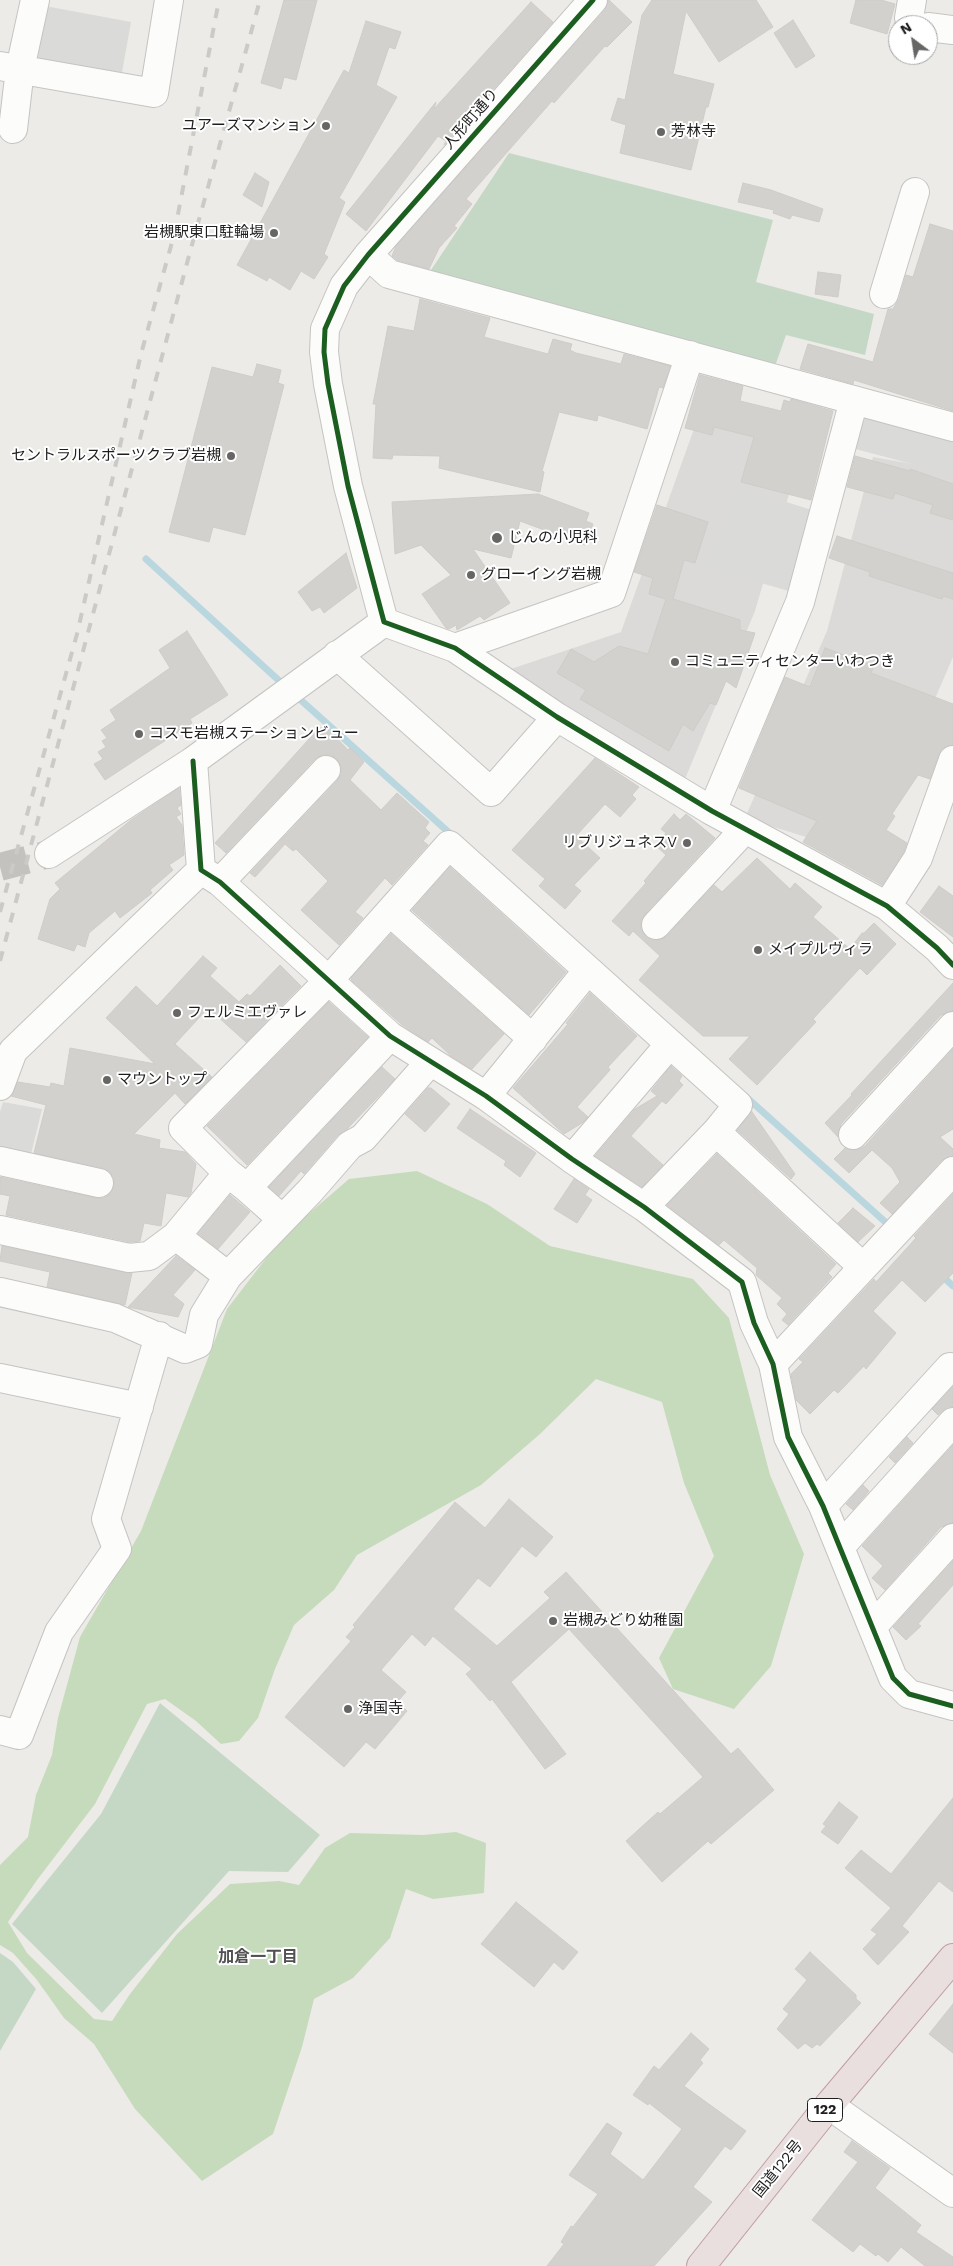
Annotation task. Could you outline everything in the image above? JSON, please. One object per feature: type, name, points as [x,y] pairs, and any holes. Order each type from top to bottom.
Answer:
[{"type":"highway","name":"国道122号","points":[[701,2266],[829,2105],[953,1958]]},
{"type":"street","points":[[13,129],[10,68],[35,0]]},
{"type":"street","points":[[10,68],[154,93],[169,0]]},
{"type":"street","name":"人形町通り","points":[[384,622],[348,486],[328,384],[324,352],[325,329],[344,286],[368,255],[593,0]]},
{"type":"street","points":[[910,15],[912,0]]},
{"type":"street","points":[[938,28],[953,30]]},
{"type":"street","points":[[884,294],[915,192]]},
{"type":"street","points":[[368,255],[389,274],[953,427]]},
{"type":"street","points":[[455,648],[611,593],[690,356]]},
{"type":"street","points":[[712,811],[800,602],[854,400]]},
{"type":"street","points":[[49,854],[192,761],[384,622],[455,648],[557,717],[712,811],[887,906],[937,948],[953,965]]},
{"type":"street","points":[[338,656],[491,792],[557,717]]},
{"type":"street","points":[[887,906],[918,858],[953,760]]},
{"type":"street","points":[[192,761],[211,876],[390,1036],[486,1096],[572,1159],[644,1207],[742,1282],[754,1323],[773,1364],[788,1437],[823,1506],[893,1678],[908,1694],[953,1706]]},
{"type":"street","points":[[0,1086],[13,1051],[211,876],[326,770]]},
{"type":"street","points":[[656,925],[745,829]]},
{"type":"street","points":[[282,1220],[183,1128],[329,980],[391,913],[449,845],[669,1045],[738,1105],[716,1132],[644,1207]]},
{"type":"street","points":[[391,913],[533,1039]]},
{"type":"street","points":[[486,1096],[588,970]]},
{"type":"street","points":[[853,1135],[953,1026]]},
{"type":"street","points":[[0,1230],[129,1258],[149,1256],[176,1236],[390,1036]]},
{"type":"street","points":[[572,1159],[669,1045]]},
{"type":"street","points":[[0,1292],[115,1318],[186,1349],[198,1344],[204,1314],[228,1276],[310,1191],[350,1145],[363,1138],[430,1062]]},
{"type":"street","points":[[716,1132],[863,1267]]},
{"type":"street","points":[[0,1161],[99,1183]]},
{"type":"street","points":[[773,1364],[953,1170]]},
{"type":"street","points":[[176,1236],[228,1276]]},
{"type":"street","points":[[0,1730],[19,1735],[59,1632],[117,1549],[106,1520],[159,1336]]},
{"type":"street","points":[[823,1506],[950,1367]]},
{"type":"street","points":[[0,1378],[139,1407]]},
{"type":"street","points":[[840,1547],[953,1422]]},
{"type":"street","points":[[873,1626],[953,1538]]},
{"type":"street","points":[[829,2105],[953,2193]]},
{"type":"shaded area","points":[[45,6],[131,22],[121,78],[35,62]]},
{"type":"shaded area","points":[[704,401],[808,429],[755,611],[685,779],[502,672],[621,632]]},
{"type":"shaded area","points":[[858,407],[953,432],[953,475],[848,447]]},
{"type":"shaded area","points":[[873,457],[953,471],[953,657],[867,856],[745,818],[827,631]]},
{"type":"shaded area","points":[[738,487],[812,510],[792,592],[706,567]]},
{"type":"shaded area","points":[[3,1102],[42,1109],[30,1158],[0,1152],[0,1112]]},
{"type":"green space","points":[[509,153],[773,220],[756,282],[874,314],[865,355],[786,335],[773,372],[437,279],[431,270]]},
{"type":"green space","points":[[417,1171],[487,1204],[550,1246],[693,1279],[729,1318],[770,1475],[804,1554],[771,1666],[734,1709],[673,1689],[659,1658],[714,1556],[684,1483],[662,1402],[596,1379],[540,1434],[481,1485],[357,1555],[334,1590],[294,1625],[275,1669],[258,1718],[239,1741],[221,1744],[196,1721],[165,1699],[147,1704],[95,1804],[37,1880],[8,1922],[27,1953],[94,2019],[112,2021],[130,1994],[177,1934],[230,1884],[279,1881],[299,1885],[325,1848],[350,1833],[423,1835],[456,1832],[486,1843],[484,1893],[433,1899],[406,1889],[390,1938],[353,1978],[314,1999],[302,2047],[273,2134],[202,2181],[135,2109],[94,2044],[64,2018],[37,1980],[13,1953],[0,1945],[0,1865],[28,1837],[36,1795],[52,1755],[58,1718],[80,1637],[141,1531],[227,1309],[284,1235],[349,1179]]},
{"type":"green space","points":[[160,1703],[320,1835],[288,1872],[229,1871],[102,2013],[12,1924],[101,1814]]},
{"type":"green space","points":[[0,1953],[13,1962],[36,1989],[0,2051]]},
{"type":"building","points":[[284,0],[317,0],[296,80],[284,77],[281,89],[261,83]]},
{"type":"building","points":[[609,0],[632,22],[607,47],[605,46],[554,103],[552,101],[466,199],[472,204],[454,226],[457,228],[439,248],[429,269],[397,260],[392,256],[396,246],[605,10]]},
{"type":"building","points":[[652,0],[756,0],[773,27],[719,62],[686,11],[673,74],[714,84],[708,107],[706,107],[691,170],[620,153],[626,125],[611,120],[618,98],[625,100],[642,15]]},
{"type":"building","points":[[856,0],[881,0],[895,4],[892,15],[888,15],[887,34],[850,23]]},
{"type":"building","points":[[531,2],[553,22],[444,145],[446,141],[438,136],[366,231],[346,214],[436,102],[434,109]]},
{"type":"building","points":[[793,20],[815,56],[796,68],[774,33]]},
{"type":"building","points":[[366,21],[401,32],[395,49],[389,47],[376,85],[397,97],[339,198],[345,202],[324,254],[328,257],[314,279],[301,271],[290,290],[269,277],[267,281],[237,265],[344,70],[349,73]]},
{"type":"building","points":[[255,173],[269,182],[262,207],[243,195]]},
{"type":"building","points":[[743,183],[771,190],[823,209],[819,222],[792,215],[790,219],[773,213],[774,210],[738,202]]},
{"type":"building","points":[[930,224],[953,231],[953,411],[854,380],[853,384],[800,369],[808,344],[873,362],[888,309],[893,309],[899,299],[906,275],[913,277]]},
{"type":"building","points":[[818,272],[841,275],[838,297],[815,294]]},
{"type":"building","points":[[420,299],[490,318],[484,337],[548,354],[553,339],[572,344],[570,350],[576,353],[621,364],[624,354],[670,366],[663,388],[659,387],[647,429],[598,415],[597,421],[559,412],[542,471],[544,472],[540,492],[439,468],[440,456],[393,455],[392,459],[373,458],[376,404],[373,404],[388,326],[414,331]]},
{"type":"building","points":[[257,364],[281,370],[278,383],[284,385],[245,535],[213,527],[209,542],[169,532],[212,367],[253,377]]},
{"type":"building","points":[[700,375],[743,386],[740,401],[781,411],[784,400],[790,402],[791,399],[833,411],[811,500],[741,482],[754,437],[714,427],[712,435],[685,428]]},
{"type":"building","points":[[855,456],[910,471],[910,469],[953,484],[953,520],[930,513],[933,505],[895,493],[893,499],[847,487]]},
{"type":"building","points":[[538,494],[589,513],[586,521],[593,524],[585,545],[520,521],[511,558],[473,549],[510,603],[484,620],[480,616],[457,630],[456,625],[449,629],[446,628],[422,594],[451,575],[421,545],[395,554],[392,502]]},
{"type":"building","points":[[657,505],[708,522],[695,563],[684,560],[673,599],[740,620],[740,630],[755,633],[736,688],[726,681],[716,705],[710,703],[693,731],[683,724],[669,751],[580,699],[586,690],[557,673],[571,649],[594,662],[619,646],[648,654],[666,599],[649,594],[653,578],[634,572]]},
{"type":"building","points":[[837,536],[953,573],[953,599],[943,596],[942,599],[869,576],[870,572],[829,558]]},
{"type":"building","points":[[346,553],[357,588],[324,613],[320,607],[312,611],[298,592]]},
{"type":"building","points":[[187,631],[228,695],[190,719],[192,723],[105,780],[94,764],[103,759],[98,752],[106,747],[102,741],[107,738],[101,730],[116,720],[110,710],[170,668],[159,650]]},
{"type":"building","points":[[825,648],[874,666],[871,673],[953,704],[953,745],[943,748],[930,779],[918,775],[892,814],[895,816],[886,830],[907,843],[904,851],[882,885],[803,842],[817,821],[739,788],[785,677],[810,687]]},
{"type":"building","points":[[319,728],[327,728],[348,750],[350,748],[364,762],[350,780],[381,810],[397,793],[429,822],[425,828],[430,833],[423,841],[428,845],[392,885],[385,878],[355,912],[363,918],[339,945],[301,910],[328,881],[296,849],[293,851],[285,844],[255,877],[250,873],[337,781],[341,774],[341,766],[336,758],[330,755],[322,755],[315,759],[226,853],[215,843]]},
{"type":"building","points":[[595,758],[639,787],[632,795],[636,799],[620,817],[605,804],[576,836],[600,858],[574,885],[581,891],[565,909],[539,886],[545,879],[512,850]]},
{"type":"building","points":[[179,788],[181,805],[177,808],[181,814],[176,817],[182,825],[184,855],[169,865],[173,870],[150,890],[152,893],[120,918],[115,911],[89,933],[85,947],[77,944],[74,951],[38,939],[50,899],[60,889],[55,883],[131,820]]},
{"type":"building","points":[[674,814],[680,820],[686,814],[715,838],[645,914],[641,921],[641,929],[646,937],[652,940],[660,940],[667,936],[714,885],[722,892],[757,858],[790,889],[795,883],[822,907],[813,917],[850,949],[862,933],[874,923],[896,944],[867,975],[860,968],[813,1019],[816,1022],[757,1085],[729,1059],[750,1036],[703,1036],[639,980],[660,956],[633,931],[629,936],[612,921],[646,883],[644,881],[666,855],[655,845],[666,833],[661,829]]},
{"type":"building","points":[[450,867],[566,972],[529,1015],[412,910]]},
{"type":"building","points":[[939,886],[953,896],[953,937],[920,912]]},
{"type":"building","points":[[391,934],[504,1034],[472,1069],[451,1056],[432,1038],[428,1042],[401,1024],[352,981],[351,978]]},
{"type":"building","points":[[203,956],[217,968],[210,976],[239,1002],[247,994],[250,996],[280,965],[301,986],[246,1042],[208,1008],[175,1044],[212,1077],[185,1104],[175,1093],[134,1134],[160,1140],[159,1148],[185,1152],[196,1164],[191,1193],[188,1197],[166,1193],[161,1226],[144,1223],[140,1241],[130,1242],[6,1215],[10,1196],[0,1194],[0,1177],[96,1198],[104,1198],[110,1194],[114,1186],[114,1178],[109,1171],[103,1168],[34,1153],[46,1105],[11,1096],[18,1082],[50,1087],[51,1083],[64,1086],[70,1048],[155,1064],[106,1018],[136,986],[157,1006]]},
{"type":"building","points":[[953,983],[953,1011],[941,1015],[841,1124],[838,1137],[825,1123]]},
{"type":"building","points":[[590,993],[637,1036],[608,1067],[610,1070],[577,1107],[588,1117],[564,1134],[513,1088],[568,1024],[566,1023]]},
{"type":"building","points":[[329,1002],[368,1037],[247,1165],[207,1126]]},
{"type":"building","points":[[953,1049],[953,1129],[940,1137],[953,1149],[953,1156],[942,1160],[892,1214],[880,1203],[900,1182],[892,1168],[872,1150],[849,1173],[834,1159],[845,1148],[857,1150],[865,1146]]},
{"type":"building","points":[[671,1066],[682,1076],[679,1081],[683,1085],[666,1104],[662,1101],[631,1136],[663,1165],[642,1187],[595,1156],[635,1109],[657,1096],[651,1091]]},
{"type":"building","points":[[382,1067],[395,1079],[347,1129],[338,1135],[304,1174],[301,1171],[279,1196],[269,1187]]},
{"type":"building","points":[[428,1088],[431,1088],[450,1104],[425,1132],[405,1114]]},
{"type":"building","points":[[470,1109],[536,1153],[520,1177],[504,1165],[506,1161],[457,1128]]},
{"type":"building","points":[[752,1112],[795,1174],[791,1179],[737,1130]]},
{"type":"building","points":[[717,1154],[836,1264],[828,1273],[832,1277],[788,1325],[782,1320],[787,1314],[777,1304],[782,1298],[756,1275],[757,1268],[724,1240],[719,1245],[667,1205]]},
{"type":"building","points":[[574,1179],[589,1189],[585,1195],[592,1200],[577,1223],[554,1209]]},
{"type":"building","points":[[953,1194],[953,1273],[925,1302],[902,1280],[873,1311],[896,1333],[866,1369],[864,1366],[838,1393],[834,1390],[810,1414],[796,1400],[791,1374],[803,1362],[799,1359],[874,1279],[876,1282],[916,1238],[914,1236]]},
{"type":"building","points":[[230,1195],[250,1212],[218,1249],[198,1233]]},
{"type":"building","points":[[853,1208],[875,1226],[858,1242],[838,1223]]},
{"type":"building","points":[[2,1246],[132,1273],[125,1305],[47,1287],[50,1272],[0,1261]]},
{"type":"building","points":[[176,1256],[195,1270],[173,1295],[184,1304],[178,1317],[128,1307]]},
{"type":"building","points":[[953,1387],[953,1407],[948,1407],[938,1415],[932,1409]]},
{"type":"building","points":[[907,1437],[913,1443],[895,1463],[889,1457]]},
{"type":"building","points":[[953,1445],[953,1523],[941,1527],[885,1590],[872,1578],[883,1566],[862,1546]]},
{"type":"building","points":[[863,1485],[869,1491],[853,1510],[846,1504]]},
{"type":"building","points":[[509,1499],[553,1537],[536,1557],[522,1546],[490,1587],[478,1578],[453,1609],[497,1646],[550,1598],[544,1592],[566,1572],[731,1754],[738,1748],[774,1790],[711,1844],[708,1841],[662,1882],[626,1841],[658,1812],[660,1814],[703,1777],[569,1629],[511,1682],[566,1754],[545,1769],[492,1699],[490,1701],[466,1674],[472,1669],[433,1636],[425,1646],[412,1634],[381,1670],[406,1692],[397,1702],[407,1711],[375,1749],[366,1742],[344,1767],[285,1717],[351,1641],[346,1637],[355,1627],[353,1625],[455,1502],[485,1528]]},
{"type":"building","points":[[953,1561],[953,1585],[918,1624],[921,1626],[906,1640],[893,1627]]},
{"type":"building","points":[[953,1798],[953,1892],[939,1881],[902,1926],[909,1932],[878,1965],[863,1949],[877,1934],[871,1930],[891,1908],[845,1868],[861,1850],[891,1874]]},
{"type":"building","points":[[839,1802],[858,1817],[838,1844],[821,1832],[826,1826],[823,1824]]},
{"type":"building","points":[[516,1902],[578,1952],[563,1970],[554,1962],[534,1987],[481,1944]]},
{"type":"building","points":[[810,1952],[856,1995],[856,1999],[861,2003],[820,2046],[817,2044],[812,2048],[805,2043],[798,2049],[777,2029],[789,2014],[783,2009],[807,1980],[795,1969]]},
{"type":"building","points":[[953,2004],[953,2053],[929,2034]]},
{"type":"building","points":[[691,2033],[709,2049],[700,2060],[703,2063],[684,2086],[746,2131],[731,2150],[725,2146],[693,2187],[712,2202],[654,2266],[547,2266],[564,2244],[561,2242],[571,2226],[573,2227],[598,2194],[569,2175],[607,2123],[622,2133],[610,2154],[643,2180],[682,2129],[649,2103],[648,2105],[633,2095],[654,2066],[659,2070]]},
{"type":"building","points":[[852,2141],[890,2168],[875,2188],[921,2225],[916,2232],[953,2257],[953,2266],[925,2266],[901,2247],[888,2262],[860,2244],[853,2252],[812,2220],[858,2162],[844,2152]]},
{"type":"waterway","points":[[146,559],[286,687]]},
{"type":"waterway","points":[[294,694],[454,837]]},
{"type":"waterway","points":[[744,1095],[892,1228]]},
{"type":"waterway","points":[[940,1274],[953,1286]]},
{"type":"tunnel","points":[[0,867],[49,854]]},
{"type":"railway","points":[[0,912],[77,634],[141,354],[174,235],[219,0]]},
{"type":"railway","points":[[0,961],[190,252],[260,0]]},
{"type":"cycle path","points":[[593,0],[368,255],[344,286],[325,329],[324,352],[328,384],[348,486],[384,622],[455,648],[557,717],[712,811],[887,906],[937,948],[953,965]]},
{"type":"cycle path","points":[[193,761],[201,870],[220,882],[390,1036],[486,1096],[572,1159],[644,1207],[742,1282],[754,1323],[773,1364],[788,1437],[823,1506],[893,1678],[909,1694],[953,1706]]},
{"type":"place","name":"ユアーズマンション","points":[[326,126]]},
{"type":"place","name":"芳林寺","points":[[661,132]]},
{"type":"place","name":"岩槻駅東口駐輪場","points":[[274,233]]},
{"type":"place","name":"セントラルスポーツクラブ岩槻","points":[[231,456]]},
{"type":"place","name":"じんの小児科","points":[[497,538]]},
{"type":"place","name":"グローイング岩槻","points":[[471,575]]},
{"type":"place","name":"コミュニティセンターいわつき","points":[[675,662]]},
{"type":"place","name":"コスモ岩槻ステーションビュー","points":[[139,734]]},
{"type":"place","name":"リブリジュネスV","points":[[687,843]]},
{"type":"place","name":"メイプルヴィラ","points":[[758,950]]},
{"type":"place","name":"フェルミエヴァレ","points":[[177,1013]]},
{"type":"place","name":"マウントップ","points":[[107,1080]]},
{"type":"place","name":"岩槻みどり幼稚園","points":[[553,1621]]},
{"type":"place","name":"浄国寺","points":[[348,1709]]},
{"type":"district","name":"加倉一丁目","points":[[258,1957]]}]
